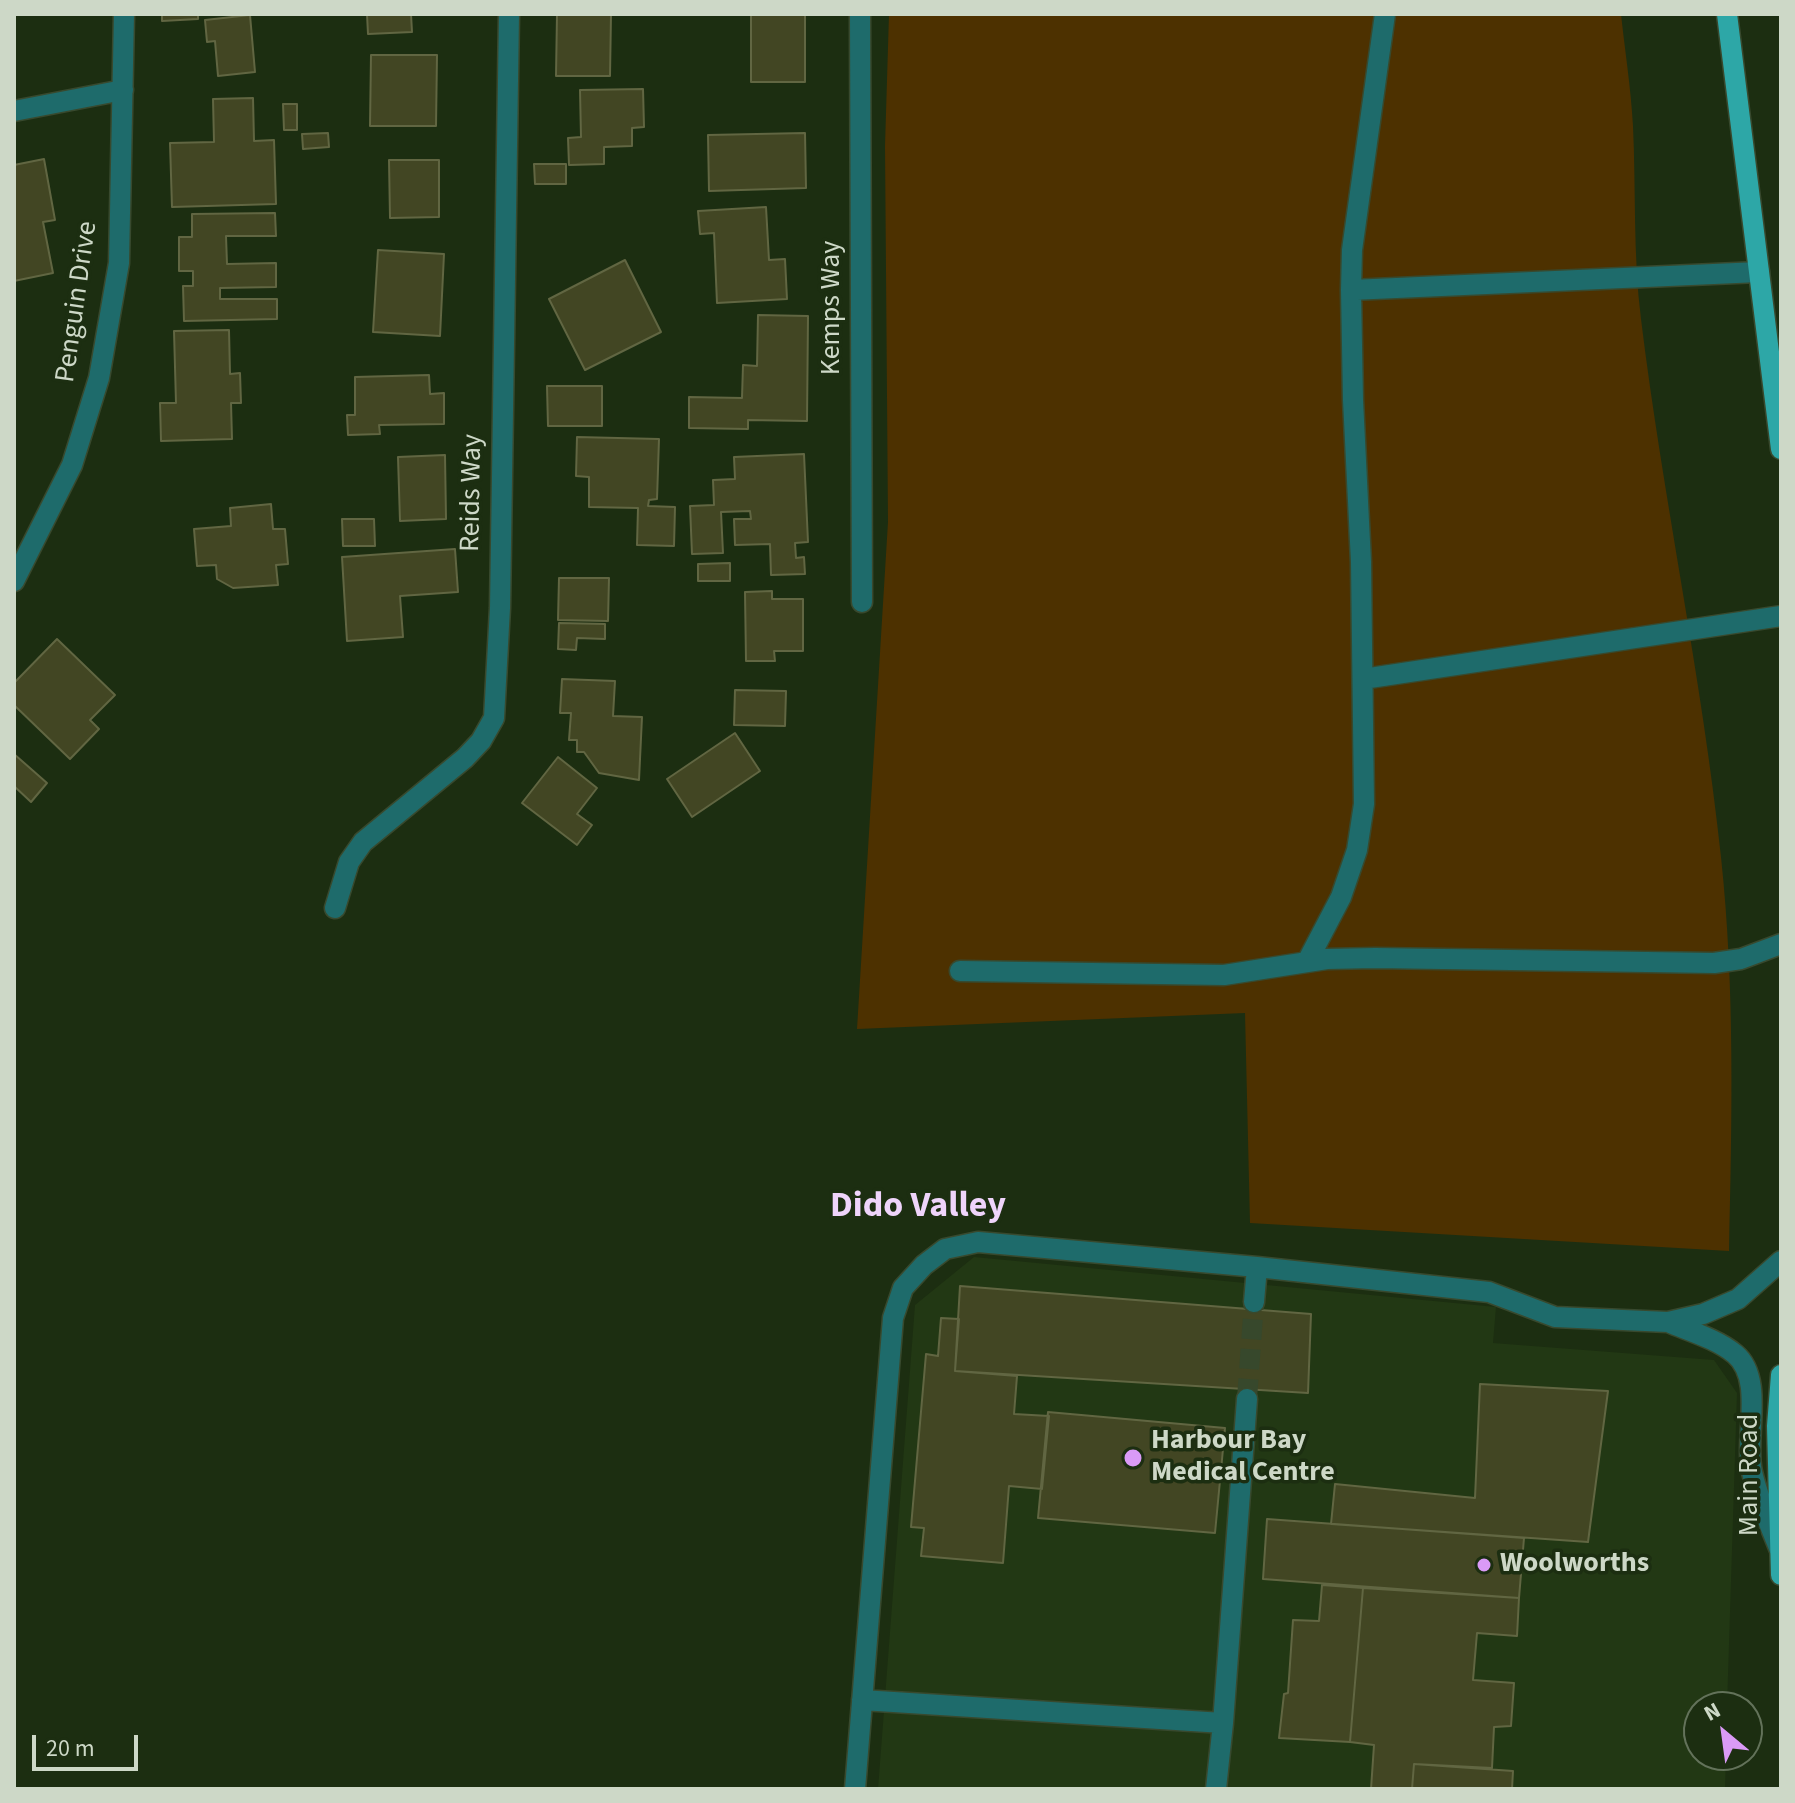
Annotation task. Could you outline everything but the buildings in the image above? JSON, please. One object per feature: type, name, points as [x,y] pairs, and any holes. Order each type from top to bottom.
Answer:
[{"type":"main road","points":[[1727,14],[1781,449]]},
{"type":"main road","name":"Main Road","points":[[1781,1375],[1777,1426],[1781,1575]]},
{"type":"street","name":"Penguin Drive","points":[[14,581],[22,547],[72,465],[99,378],[119,263],[124,14]]},
{"type":"street","name":"Reids Way","points":[[335,908],[349,862],[363,842],[465,758],[481,741],[494,718],[500,592],[509,14]]},
{"type":"street","name":"Kemps Way","points":[[860,14],[862,602]]},
{"type":"street","points":[[1307,962],[1341,897],[1357,850],[1364,792],[1352,250],[1385,14]]},
{"type":"street","points":[[14,111],[123,90]]},
{"type":"street","points":[[1351,290],[1759,272]]},
{"type":"street","points":[[1363,679],[1781,616]]},
{"type":"street","points":[[960,971],[1224,975],[1307,962],[1375,958],[1714,963],[1741,959],[1781,944]]},
{"type":"street","points":[[855,1789],[893,1318],[903,1288],[924,1265],[945,1249],[978,1242],[1257,1267],[1489,1292],[1555,1317],[1668,1322],[1703,1314],[1738,1299],[1781,1261]]},
{"type":"street","points":[[1254,1302],[1257,1267]]},
{"type":"street","points":[[1668,1322],[1725,1347],[1748,1371],[1751,1388],[1751,1469],[1779,1548]]},
{"type":"street","points":[[1216,1789],[1247,1399]]},
{"type":"street","points":[[862,1700],[1223,1723]]},
{"type":"shaded area","points":[[889,14],[1621,14],[1633,126],[1638,295],[1660,454],[1704,722],[1721,857],[1729,955],[1729,1251],[1250,1223],[1245,1013],[857,1029],[888,522],[885,146]]},
{"type":"shaded area","points":[[974,1257],[1496,1307],[1493,1343],[1714,1360],[1737,1393],[1728,1691],[1683,1691],[1683,1771],[1726,1771],[1725,1789],[878,1789],[915,1305]]},
{"type":"tunnel","points":[[1247,1399],[1254,1302]]},
{"type":"place","name":"Harbour Bay Medical Centre","points":[[1133,1458]]},
{"type":"place","name":"Woolworths","points":[[1484,1565]]},
{"type":"district","name":"Dido Valley","points":[[918,1208]]}]
